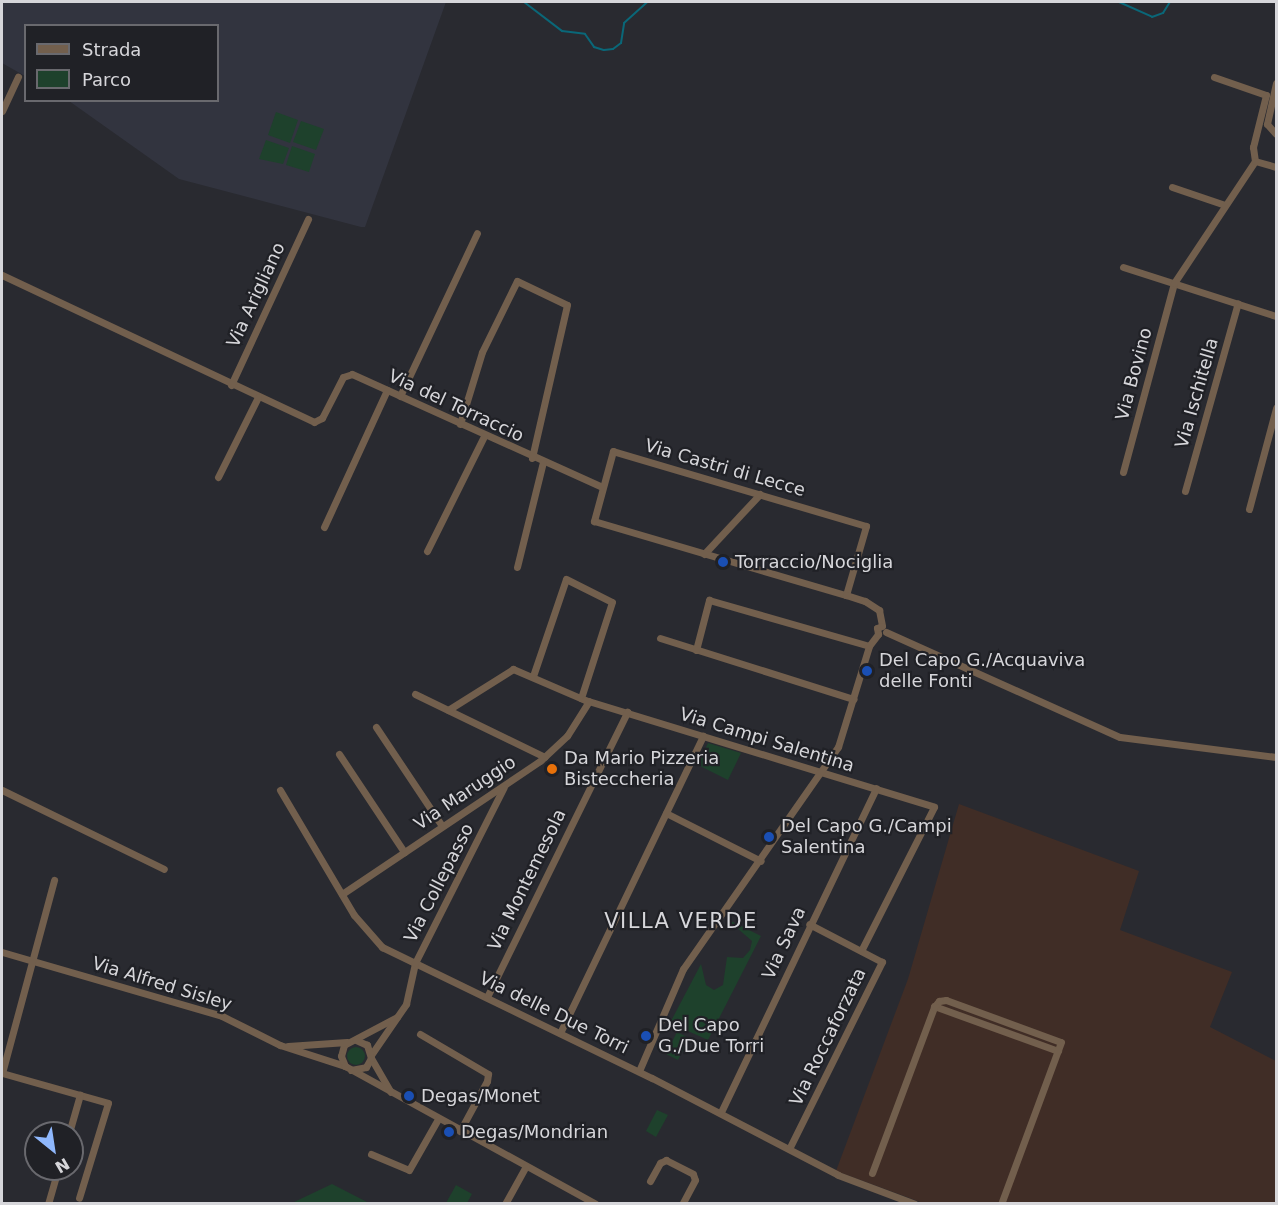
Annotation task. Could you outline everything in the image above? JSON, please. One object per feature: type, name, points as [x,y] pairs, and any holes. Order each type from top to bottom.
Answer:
[{"type":"street","points":[[2,111],[18,77]]},
{"type":"street","points":[[1214,77],[1266,95],[1253,147],[1255,161],[1276,167]]},
{"type":"street","points":[[1276,83],[1267,124],[1276,134]]},
{"type":"street","name":"Via Bovino","points":[[1123,472],[1174,284],[1255,161]]},
{"type":"street","points":[[1172,187],[1225,205]]},
{"type":"street","name":"Via Arigliano","points":[[231,385],[308,219]]},
{"type":"street","points":[[400,396],[477,233]]},
{"type":"street","points":[[1123,267],[1276,316]]},
{"type":"street","name":"Via del Torraccio","points":[[2,276],[231,385],[317,422],[347,374],[387,390],[532,459],[602,488]]},
{"type":"street","points":[[460,424],[482,352],[517,281],[567,305],[532,459]]},
{"type":"street","name":"Via Ischitella","points":[[1185,490],[1238,303]]},
{"type":"street","points":[[324,527],[387,390]]},
{"type":"street","points":[[218,477],[258,397]]},
{"type":"street","points":[[1249,509],[1276,408]]},
{"type":"street","points":[[427,551],[484,436]]},
{"type":"street","name":"Via Castri di Lecce","points":[[602,488],[613,451],[866,526],[846,595]]},
{"type":"street","points":[[517,567],[543,462]]},
{"type":"street","points":[[602,488],[594,521],[875,605],[882,631]]},
{"type":"street","points":[[704,554],[760,494]]},
{"type":"street","name":"Via Maruggio","points":[[342,894],[545,757],[572,730],[585,699],[612,602],[566,579],[532,676]]},
{"type":"street","points":[[696,650],[709,600],[869,646]]},
{"type":"street","points":[[639,1071],[683,969],[761,861],[838,747],[869,646],[882,631]]},
{"type":"street","points":[[882,631],[1120,737],[1276,757]]},
{"type":"street","points":[[660,638],[854,699]]},
{"type":"street","name":"Via Campi Salentina","points":[[448,710],[513,669],[585,699],[934,807],[861,951]]},
{"type":"street","points":[[415,694],[545,757]]},
{"type":"street","name":"Via Montemesola","points":[[487,997],[627,712]]},
{"type":"street","points":[[376,728],[442,826]]},
{"type":"street","points":[[560,1033],[703,736]]},
{"type":"street","points":[[339,754],[404,852]]},
{"type":"street","name":"Via Collepasso","points":[[371,1057],[408,999],[415,963],[506,784]]},
{"type":"street","name":"Via Sava","points":[[721,1112],[876,788]]},
{"type":"street","points":[[2,790],[165,869]]},
{"type":"street","name":"Via delle Due Torri","points":[[280,790],[373,941],[721,1112],[790,1147],[838,1175],[915,1203]]},
{"type":"street","points":[[666,813],[761,861]]},
{"type":"street","points":[[54,880],[2,1073],[108,1103],[79,1198]]},
{"type":"street","points":[[809,924],[861,951]]},
{"type":"street","name":"Via Roccaforzata","points":[[790,1147],[882,962],[861,951]]},
{"type":"street","name":"Via Alfred Sisley","points":[[2,952],[222,1016],[280,1045],[347,1068],[596,1203]]},
{"type":"street","points":[[872,1173],[934,1006],[946,1000],[1061,1042],[1001,1203]]},
{"type":"street","points":[[934,1006],[1058,1051]]},
{"type":"street","points":[[371,1057],[363,1069],[347,1068],[341,1056],[351,1041],[397,1017]]},
{"type":"street","points":[[420,1034],[488,1074],[488,1080],[460,1131]]},
{"type":"street","points":[[280,1045],[351,1041],[365,1044],[393,1094]]},
{"type":"street","points":[[72,1121],[80,1095]]},
{"type":"street","points":[[371,1154],[409,1170],[438,1119]]},
{"type":"street","points":[[650,1181],[664,1161],[691,1173],[695,1180],[682,1203]]},
{"type":"street","points":[[505,1203],[526,1166]]},
{"type":"street","points":[[48,1203],[54,1181]]},
{"type":"shaded area","points":[[2,2],[446,2],[365,227],[179,179],[70,102],[219,102],[219,24],[24,24],[24,75],[2,63]]},
{"type":"shaded area","points":[[959,804],[1139,871],[1120,930],[1232,972],[1210,1027],[1276,1061],[1276,1203],[923,1203],[836,1171],[908,979]]},
{"type":"green space","points":[[276,112],[298,120],[290,143],[268,135]]},
{"type":"green space","points":[[301,121],[324,129],[316,150],[293,142]]},
{"type":"green space","points":[[266,140],[289,148],[283,164],[259,159]]},
{"type":"green space","points":[[292,146],[315,154],[309,172],[286,165]]},
{"type":"green space","points":[[708,743],[741,753],[728,780],[698,765]]},
{"type":"green space","points":[[731,921],[761,936],[708,1040],[670,1023],[701,964],[706,985],[714,990],[723,985],[727,957],[743,958],[750,950],[752,941],[737,928],[727,927]]},
{"type":"green space","points":[[677,1032],[689,1038],[678,1060],[666,1054]]},
{"type":"green space","points":[[356,1047],[362,1050],[365,1056],[362,1062],[356,1065],[350,1062],[347,1056],[350,1050]]},
{"type":"green space","points":[[657,1110],[668,1115],[656,1137],[646,1131]]},
{"type":"green space","points":[[332,1184],[369,1203],[292,1203]]},
{"type":"green space","points":[[456,1185],[472,1194],[467,1203],[446,1203]]},
{"type":"waterway","points":[[524,2],[562,31],[585,34],[594,47],[604,50],[613,49],[621,43],[624,23],[647,2]]},
{"type":"waterway","points":[[1119,2],[1152,17],[1163,13],[1170,2]]},
{"type":"place","name":"Torraccio/Nociglia","points":[[723,562]]},
{"type":"place","name":"Del Capo G./Acquaviva delle Fonti","points":[[867,671]]},
{"type":"place","name":"Da Mario Pizzeria Bisteccheria","points":[[552,769]]},
{"type":"place","name":"Del Capo G./Campi Salentina","points":[[769,837]]},
{"type":"place","name":"Del Capo G./Due Torri","points":[[646,1036]]},
{"type":"place","name":"Degas/Monet","points":[[409,1096]]},
{"type":"place","name":"Degas/Mondrian","points":[[449,1132]]},
{"type":"district","name":"VILLA VERDE","points":[[681,921]]}]
